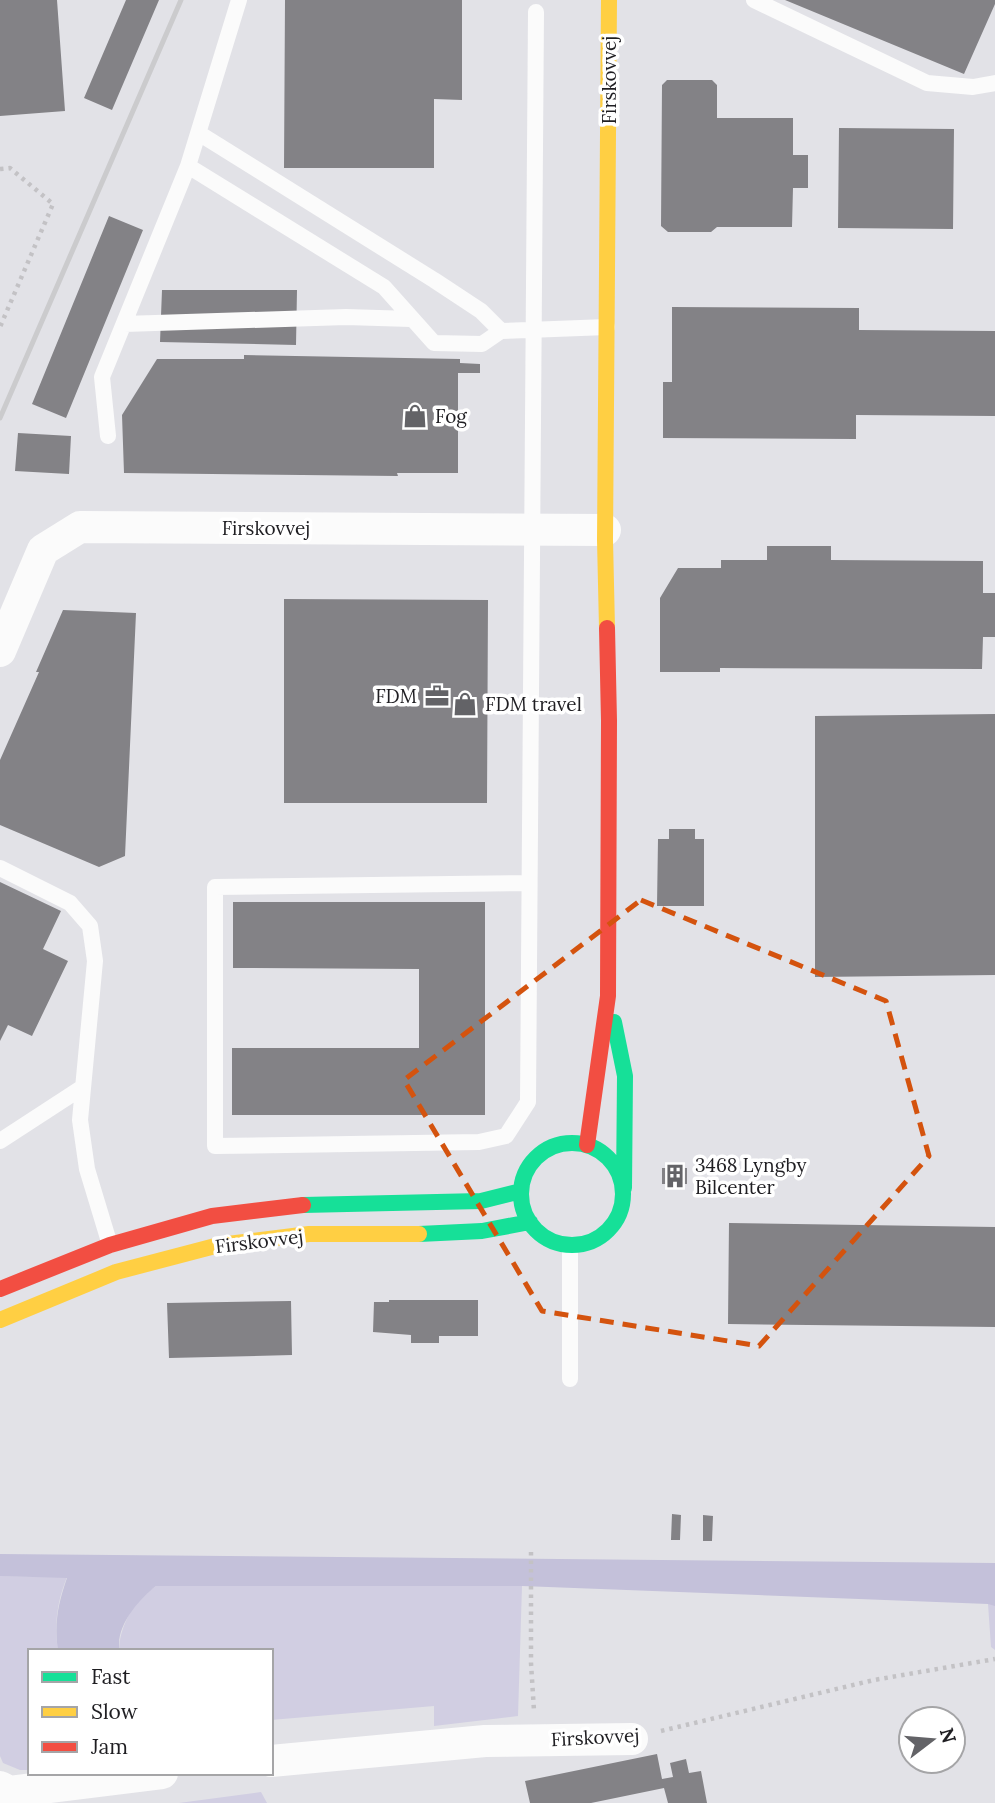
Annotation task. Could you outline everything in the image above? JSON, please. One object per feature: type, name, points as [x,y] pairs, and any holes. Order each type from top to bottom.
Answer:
[{"type":"street","name":"Firskovvej","points":[[587,1145],[608,996],[609,721],[605,530],[609,0]]},
{"type":"street","name":"Firskovvej","points":[[0,651],[43,550],[80,527],[605,530]]},
{"type":"street","name":"Firskovvej","points":[[608,996],[625,1076],[624,1189]]},
{"type":"street","points":[[572,1143],[587,1145],[601,1152],[612,1162],[624,1189],[620,1214],[605,1234],[583,1244],[570,1245],[555,1242],[540,1234],[530,1223],[521,1191],[528,1170],[543,1152],[557,1145],[572,1143]]},
{"type":"street","name":"Firskovvej","points":[[0,1289],[110,1245],[212,1216],[307,1205],[481,1201],[521,1191]]},
{"type":"street","name":"Firskovvej","points":[[0,1320],[117,1272],[232,1243],[309,1234],[440,1234],[530,1223]]},
{"type":"street","name":"Firskovvej","points":[[273,1761],[485,1741],[632,1739]]},
{"type":"street","points":[[0,1787],[10,1792],[146,1775]]},
{"type":"lane","points":[[108,436],[102,377],[200,134],[239,0]]},
{"type":"lane","points":[[754,0],[927,83],[973,87],[995,83]]},
{"type":"lane","points":[[529,883],[215,887],[215,1146],[479,1142],[506,1136],[528,1102],[536,12]]},
{"type":"lane","points":[[200,134],[434,280],[481,311],[501,331]]},
{"type":"lane","points":[[188,166],[384,287],[434,343],[482,344],[501,331],[607,327]]},
{"type":"lane","points":[[124,324],[346,317],[411,319]]},
{"type":"lane","points":[[0,868],[70,903],[90,926],[95,961],[80,1119],[87,1169],[117,1272]]},
{"type":"lane","points":[[0,1141],[83,1087]]},
{"type":"lane","points":[[570,1245],[570,1379]]},
{"type":"path","points":[[0,169],[10,168],[53,204],[0,327]]},
{"type":"path","points":[[531,1552],[531,1663],[536,1740]]},
{"type":"path","name":"Firskovvej","points":[[632,1739],[873,1680],[995,1659]]},
{"type":"highlighted area","points":[[641,900],[886,1001],[929,1156],[759,1346],[542,1311],[404,1080]]},
{"type":"shaded area","points":[[0,1554],[995,1563],[995,1606],[522,1586],[156,1586],[129,1615],[121,1633],[120,1649],[58,1649],[58,1614],[67,1578],[0,1576]]},
{"type":"shaded area","points":[[995,1563],[995,1650],[991,1647],[988,1604]]},
{"type":"shaded area","points":[[0,1576],[67,1577],[57,1613],[58,1649],[28,1649],[28,1770],[20,1770],[3,1763],[0,1756]]},
{"type":"shaded area","points":[[156,1586],[522,1586],[518,1716],[434,1726],[434,1706],[273,1720],[273,1649],[120,1649],[122,1632],[139,1599]]},
{"type":"shaded area","points":[[261,1792],[267,1803],[179,1803]]},
{"type":"building","points":[[0,0],[57,0],[65,111],[0,116]]},
{"type":"building","points":[[126,0],[159,0],[112,110],[84,98]]},
{"type":"building","points":[[285,0],[462,0],[462,100],[434,99],[434,168],[284,168]]},
{"type":"building","points":[[785,0],[995,0],[995,4],[964,74]]},
{"type":"building","points":[[667,80],[712,80],[717,85],[717,118],[793,118],[793,155],[808,155],[808,188],[793,188],[792,227],[717,227],[711,232],[668,232],[661,226],[662,85]]},
{"type":"building","points":[[839,128],[954,129],[953,229],[838,228]]},
{"type":"building","points":[[109,216],[143,230],[66,418],[32,404]]},
{"type":"building","points":[[162,290],[297,290],[296,345],[160,342]]},
{"type":"building","points":[[672,307],[859,308],[859,330],[995,331],[995,416],[856,415],[856,439],[663,438],[663,382],[672,382]]},
{"type":"building","points":[[244,355],[460,359],[460,363],[480,364],[480,373],[458,373],[458,473],[397,473],[398,476],[124,473],[122,415],[157,359],[244,359]]},
{"type":"building","points":[[18,433],[71,436],[69,474],[15,471]]},
{"type":"building","points":[[767,546],[831,546],[831,560],[983,561],[983,593],[995,593],[995,637],[983,637],[982,669],[720,668],[720,672],[660,672],[660,598],[678,568],[721,568],[721,560],[767,560]]},
{"type":"building","points":[[284,599],[488,600],[487,803],[284,803]]},
{"type":"building","points":[[63,610],[136,613],[125,856],[99,867],[0,825],[0,760]]},
{"type":"building","points":[[995,714],[995,975],[815,977],[815,716]]},
{"type":"building","points":[[669,829],[695,829],[695,839],[704,839],[704,906],[657,906],[658,839],[669,839]]},
{"type":"building","points":[[0,882],[61,911],[43,949],[68,961],[32,1036],[8,1025],[0,1041]]},
{"type":"building","points":[[233,902],[485,902],[485,1115],[232,1115],[232,1048],[419,1048],[419,969],[233,968]]},
{"type":"building","name":"3468 Lyngby Bilcenter","points":[[662,1168],[687,1168],[687,1184],[662,1184]]},
{"type":"building","points":[[729,1223],[995,1227],[995,1327],[728,1324]]},
{"type":"building","points":[[478,1300],[478,1336],[439,1336],[439,1343],[411,1343],[411,1335],[373,1332],[374,1302]]},
{"type":"building","points":[[291,1301],[292,1355],[169,1358],[167,1303]]},
{"type":"building","points":[[672,1514],[681,1515],[680,1540],[671,1540]]},
{"type":"building","points":[[703,1515],[713,1516],[712,1541],[703,1541]]},
{"type":"building","points":[[657,1754],[662,1779],[673,1777],[670,1763],[686,1759],[689,1773],[701,1771],[707,1803],[668,1803],[664,1788],[591,1803],[530,1803],[525,1781]]},
{"type":"railway","points":[[0,418],[181,0]]},
{"type":"traffic: fast","points":[[614,1022],[625,1076],[624,1188]]},
{"type":"traffic: fast","points":[[572,1143],[591,1147],[608,1158],[619,1175],[623,1194],[619,1213],[608,1230],[591,1241],[572,1245],[553,1241],[536,1230],[525,1213],[521,1194],[525,1175],[536,1158],[553,1147],[572,1143]]},
{"type":"traffic: fast","points":[[303,1205],[481,1201],[521,1191]]},
{"type":"traffic: fast","points":[[419,1234],[482,1231],[530,1222]]},
{"type":"traffic: slow","points":[[607,628],[605,540],[609,0]]},
{"type":"traffic: slow","points":[[0,1320],[116,1272],[219,1245],[309,1234],[419,1234]]},
{"type":"traffic: jam","points":[[587,1145],[608,996],[607,628]]},
{"type":"traffic: jam","points":[[0,1289],[110,1245],[212,1216],[303,1205]]},
{"type":"place","name":"Fog","points":[[415,416]]},
{"type":"place","name":"FDM","points":[[437,696]]},
{"type":"place","name":"FDM travel","points":[[465,704]]},
{"type":"place","name":"3468 Lyngby Bilcenter","points":[[675,1176]]}]
